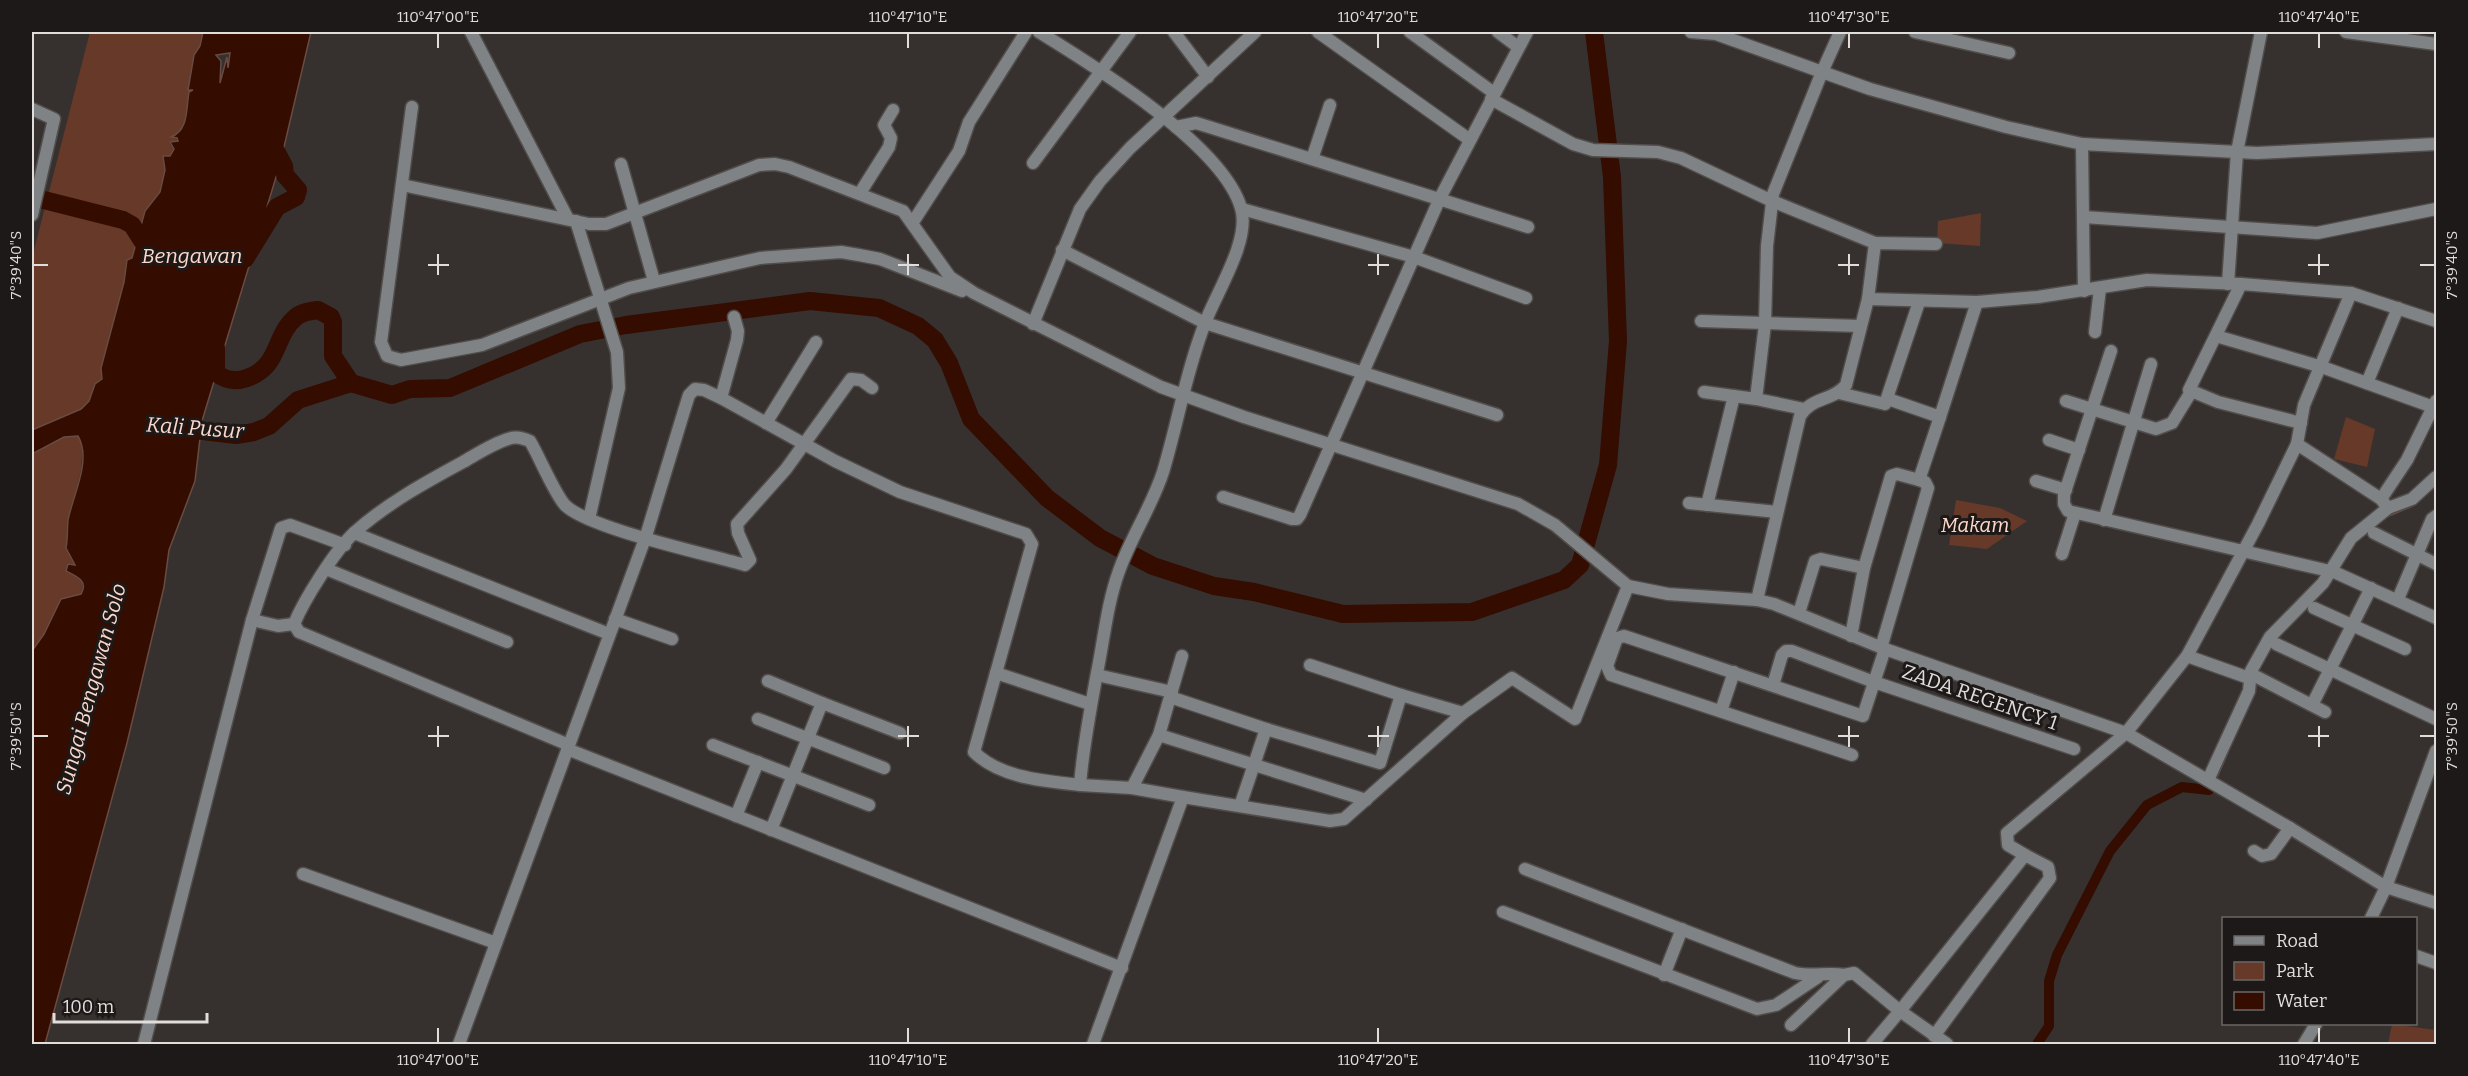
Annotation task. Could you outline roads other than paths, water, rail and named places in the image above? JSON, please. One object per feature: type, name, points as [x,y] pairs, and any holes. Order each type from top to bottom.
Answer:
[{"type":"street","points":[[471,32],[572,220],[618,352],[619,388],[589,519]]},
{"type":"street","points":[[913,222],[958,151],[969,122],[1026,32]]},
{"type":"street","points":[[1039,32],[1102,71],[1197,144],[1228,183],[1242,208],[1243,230],[1205,323],[1181,394],[1162,474],[1120,567],[1111,596],[1090,704],[1080,785]]},
{"type":"street","points":[[1033,163],[1130,32]]},
{"type":"street","points":[[1174,32],[1208,76]]},
{"type":"street","points":[[1032,324],[1080,209],[1100,181],[1130,148],[1255,32]]},
{"type":"street","points":[[1318,32],[1470,140]]},
{"type":"street","points":[[1410,32],[1492,96],[1573,144],[1593,150],[1658,152],[1681,158],[1772,201],[1875,243],[1935,244]]},
{"type":"street","points":[[1498,32],[1518,46]]},
{"type":"street","points":[[1223,497],[1297,519],[1364,374],[1440,198],[1527,32]]},
{"type":"street","points":[[1691,32],[1716,34],[1870,89],[2006,128],[2082,144],[2237,152],[2436,144]]},
{"type":"street","points":[[1756,399],[1765,324],[1767,246],[1772,201],[1801,119],[1840,32]]},
{"type":"street","points":[[1915,32],[2009,53]]},
{"type":"street","points":[[2066,401],[2156,429],[2164,428],[2172,423],[2191,392],[2189,387],[2216,336],[2234,284],[2231,226],[2237,152],[2261,32]]},
{"type":"street","points":[[2346,32],[2436,44]]},
{"type":"street","points":[[1312,159],[1330,105]]},
{"type":"street","points":[[412,107],[381,342],[387,357],[401,360],[482,345],[599,297],[654,281],[760,258],[841,252],[880,259],[958,290],[974,293]]},
{"type":"street","points":[[32,109],[54,119],[32,215]]},
{"type":"street","points":[[860,193],[889,147],[891,138],[884,124],[892,110]]},
{"type":"street","points":[[1176,127],[1196,123],[1528,226]]},
{"type":"street","points":[[2082,144],[2084,291]]},
{"type":"street","points":[[621,164],[654,281]]},
{"type":"street","points":[[402,185],[572,220],[606,224],[759,165],[775,164],[860,193],[903,211],[950,277],[974,293],[1139,377],[1181,394],[1331,445],[1450,480],[1518,504],[1555,525],[1628,586],[1668,594],[1757,600],[1799,613],[1883,649],[2126,733],[2290,828],[2386,887],[2436,903]]},
{"type":"street","points":[[1242,208],[1414,256],[1526,298]]},
{"type":"street","points":[[2084,216],[2317,233],[2436,208]]},
{"type":"street","points":[[1839,393],[1851,373],[1868,299],[1875,243]]},
{"type":"street","points":[[1062,250],[1205,323],[1497,415]]},
{"type":"street","points":[[1868,299],[1977,302],[2084,291],[2147,280],[2351,293],[2436,321]]},
{"type":"street","points":[[2096,332],[2100,288]]},
{"type":"street","points":[[1934,1036],[2050,878],[2048,867],[2008,845],[2007,833],[2126,733],[2187,656],[2296,444],[2304,405],[2322,367],[2351,293]]},
{"type":"street","points":[[1757,600],[1800,416],[1804,409],[1814,401],[1839,393],[1880,405],[1888,399],[1919,302]]},
{"type":"street","points":[[1851,636],[1864,568],[1891,476],[1897,474],[1919,480],[1977,302]]},
{"type":"street","points":[[2367,383],[2398,308]]},
{"type":"street","points":[[721,398],[737,340],[738,331],[734,317]]},
{"type":"street","points":[[1701,321],[1860,326]]},
{"type":"street","points":[[2208,780],[2249,691],[2252,677],[2270,637],[2335,573],[2351,538],[2385,504],[2435,405],[2322,367],[2216,336]]},
{"type":"street","points":[[766,423],[816,342]]},
{"type":"street","points":[[2111,351],[2066,490],[2064,504],[2068,511],[2335,573],[2398,599],[2436,618]]},
{"type":"street","points":[[2104,520],[2151,364]]},
{"type":"street","points":[[294,624],[326,569],[354,533],[427,482],[483,451],[509,439],[520,437],[530,441],[564,505],[589,519],[748,564],[750,560],[738,533],[737,524],[768,492],[851,379],[861,380],[872,388]]},
{"type":"street","points":[[459,1044],[646,536],[689,395],[700,388],[900,492],[1026,534],[1030,538],[1029,556],[974,752],[994,766],[1036,780],[1132,788],[1330,821],[1344,819],[1463,713],[1512,678],[1575,719],[1628,586]]},
{"type":"street","points":[[1704,392],[1756,399],[1804,409]]},
{"type":"street","points":[[2191,392],[2301,423]]},
{"type":"street","points":[[1707,505],[1734,396]]},
{"type":"street","points":[[1888,399],[1940,417]]},
{"type":"street","points":[[2049,440],[2079,450]]},
{"type":"street","points":[[2296,444],[2385,504],[2412,499],[2436,477]]},
{"type":"street","name":"ZADA REGENCY 1","points":[[1852,755],[1611,675],[1607,666],[1617,638],[1624,636],[1863,716],[1928,488],[1925,482],[1919,480]]},
{"type":"street","points":[[2036,480],[2066,490]]},
{"type":"street","points":[[1689,502],[1777,512]]},
{"type":"street","points":[[2062,554],[2075,513]]},
{"type":"street","points":[[2398,599],[2432,519],[2436,516]]},
{"type":"street","points":[[144,1044],[252,620],[281,528],[290,525],[345,545]]},
{"type":"street","points":[[354,533],[609,634]]},
{"type":"street","points":[[2374,533],[2436,564]]},
{"type":"street","points":[[1799,613],[1815,561],[1821,559],[1864,568]]},
{"type":"street","points":[[326,569],[507,642]]},
{"type":"street","points":[[2312,705],[2371,588]]},
{"type":"street","points":[[2314,608],[2405,650]]},
{"type":"street","points":[[252,620],[278,626],[294,624]]},
{"type":"street","points":[[615,620],[672,639]]},
{"type":"street","points":[[294,624],[299,632],[568,747],[771,830],[1122,968]]},
{"type":"street","points":[[2276,644],[2436,718]]},
{"type":"street","name":"ZADA REGENCY 1","points":[[1773,685],[1782,655],[1786,651],[1792,651],[1874,682],[2074,749]]},
{"type":"street","points":[[1132,788],[1159,735],[1182,656]]},
{"type":"street","points":[[2187,656],[2252,677],[2325,712]]},
{"type":"street","points":[[1310,665],[1463,713]]},
{"type":"street","points":[[1721,711],[1734,672]]},
{"type":"street","points":[[996,673],[1090,704]]},
{"type":"street","points":[[1097,675],[1171,695],[1266,729],[1380,763],[1399,771]]},
{"type":"street","points":[[768,681],[900,733]]},
{"type":"street","points":[[1380,763],[1401,695]]},
{"type":"street","points":[[771,830],[822,703]]},
{"type":"street","points":[[758,718],[884,768]]},
{"type":"street","points":[[1240,806],[1266,729]]},
{"type":"street","points":[[1159,735],[1366,801]]},
{"type":"street","points":[[713,745],[869,805]]},
{"type":"street","points":[[2371,917],[2386,887],[2436,751]]},
{"type":"street","points":[[736,816],[758,762]]},
{"type":"street","points":[[1093,1044],[1183,797]]},
{"type":"street","points":[[2254,851],[2262,856],[2271,854],[2290,828]]},
{"type":"street","points":[[1872,1044],[2025,855]]},
{"type":"street","points":[[1525,869],[1795,973],[1818,977]]},
{"type":"street","points":[[303,874],[496,943]]},
{"type":"street","points":[[1503,912],[1757,1009],[1776,1005],[1818,977],[1833,973],[1844,975],[1854,973],[1900,1011],[1947,1044]]},
{"type":"street","points":[[1664,975],[1682,929]]},
{"type":"street","points":[[2417,957],[2436,963]]},
{"type":"street","points":[[1791,1025],[1844,975]]},
{"type":"street","points":[[2304,1044],[2315,1025]]},
{"type":"water","name":"Bengawan","points":[[203,32],[311,32],[280,164],[202,421],[195,481],[169,550],[164,587],[127,743],[45,1044],[32,1044],[32,651],[44,634],[61,599],[81,594],[83,589],[82,582],[66,571],[68,564],[75,565],[66,548],[68,520],[80,478],[83,456],[78,436],[64,437],[32,454],[32,430],[81,409],[89,401],[95,384],[102,379],[101,368],[124,282],[127,260],[132,258],[145,211],[160,192],[165,170],[163,156],[170,156],[174,149],[170,142],[178,141],[177,138],[171,137],[177,134],[184,124],[189,92],[193,90],[188,90],[194,55],[200,46]],"holes":[[[230,53],[228,68],[227,57],[220,83],[221,61],[216,55]]]},
{"type":"waterway","points":[[351,383],[392,395],[410,389],[450,388],[580,334],[626,325],[810,301],[879,308],[918,326],[935,340],[949,363],[971,419],[1047,498],[1100,538],[1153,566],[1214,586],[1254,592],[1343,614],[1472,612],[1564,580],[1580,565],[1608,465],[1618,341],[1612,177],[1594,32]]},
{"type":"waterway","points":[[245,259],[277,207],[296,197],[298,190],[285,175],[284,166],[276,151],[262,147]]},
{"type":"waterway","points":[[32,197],[123,220],[132,225],[150,253]]},
{"type":"waterway","points":[[216,348],[216,373],[231,380],[247,378],[266,366],[283,333],[296,317],[318,310],[331,317],[333,356],[351,383]]},
{"type":"waterway","name":"Kali Pusur","points":[[178,428],[236,435],[254,432],[269,426],[298,400],[351,383]]},
{"type":"waterway","points":[[2387,516],[2411,506]]},
{"type":"waterway","points":[[2217,776],[2227,753]]},
{"type":"waterway","points":[[2037,1044],[2049,1026],[2049,981],[2057,955],[2110,851],[2147,805],[2182,787],[2209,790]]},
{"type":"park label","name":"Makam","points":[[1975,525]]},
{"type":"water label","name":"Sungai Bengawan Solo","points":[[91,689]]}]
